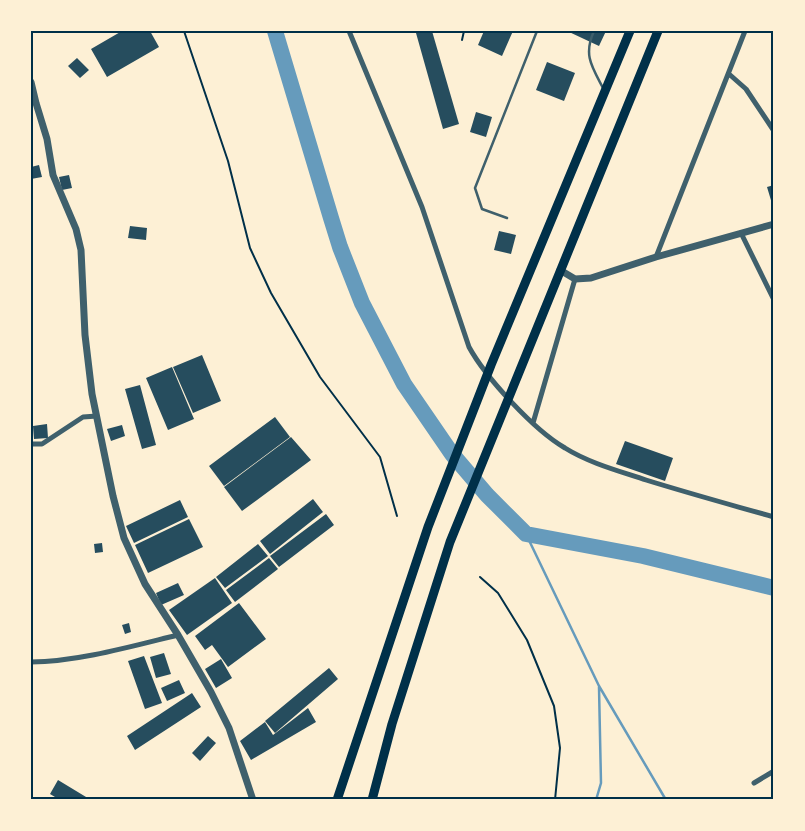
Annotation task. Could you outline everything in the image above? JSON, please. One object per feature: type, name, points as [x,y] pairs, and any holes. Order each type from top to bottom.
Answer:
[{"type":"highway","points":[[337,800],[428,527],[491,365],[630,31]]},
{"type":"highway","points":[[372,800],[392,724],[450,542],[658,31]]},
{"type":"street","points":[[349,31],[422,207],[469,347],[486,373],[534,424],[565,449],[615,470],[714,501],[774,517]]},
{"type":"street","points":[[656,257],[745,31]]},
{"type":"street","points":[[729,74],[746,89],[774,132]]},
{"type":"street","points":[[31,82],[33,101],[47,139],[52,175],[76,229],[81,250],[85,335],[97,416],[113,496],[124,538],[144,584],[178,635],[211,692],[229,728],[253,800]]},
{"type":"street","points":[[560,270],[575,279],[591,278],[656,257],[774,224]]},
{"type":"street","points":[[741,233],[774,300]]},
{"type":"street","points":[[534,424],[575,279]]},
{"type":"street","points":[[31,444],[42,444],[82,417],[97,416]]},
{"type":"street","points":[[31,662],[48,662],[127,648],[178,635]]},
{"type":"street","points":[[754,782],[774,771]]},
{"type":"lane","points":[[507,218],[482,209],[475,188],[537,31]]},
{"type":"lane","points":[[594,31],[589,42],[590,63],[605,92]]},
{"type":"path","points":[[184,31],[228,161],[250,248],[271,293],[320,377],[380,458],[397,516]]},
{"type":"path","points":[[462,40],[464,31]]},
{"type":"path","points":[[480,577],[498,593],[527,640],[554,706],[560,748],[555,800]]},
{"type":"building","points":[[122,31],[150,31],[159,47],[107,77],[91,49]]},
{"type":"building","points":[[432,31],[459,124],[443,129],[416,33]]},
{"type":"building","points":[[484,31],[513,31],[502,56],[478,45]]},
{"type":"building","points":[[567,31],[606,31],[599,46]]},
{"type":"building","points":[[77,58],[89,70],[80,78],[68,66]]},
{"type":"building","points":[[547,62],[575,73],[564,101],[536,90]]},
{"type":"building","points":[[476,112],[492,117],[486,137],[470,132]]},
{"type":"building","points":[[39,165],[42,177],[31,179],[31,167]]},
{"type":"building","points":[[69,175],[72,188],[62,190],[59,177]]},
{"type":"building","points":[[774,185],[774,207],[773,207],[767,187]]},
{"type":"building","points":[[130,226],[147,228],[146,240],[128,238]]},
{"type":"building","points":[[499,231],[516,235],[511,254],[494,250]]},
{"type":"building","points":[[202,355],[221,401],[193,413],[173,367]]},
{"type":"building","points":[[172,367],[194,419],[168,430],[146,378]]},
{"type":"building","points":[[140,385],[156,445],[142,449],[125,389]]},
{"type":"building","points":[[275,417],[290,437],[224,486],[209,466]]},
{"type":"building","points":[[47,424],[48,438],[34,439],[33,426]]},
{"type":"building","points":[[122,425],[125,436],[111,441],[107,429]]},
{"type":"building","points":[[291,437],[311,460],[242,511],[224,487]]},
{"type":"building","points":[[625,441],[673,458],[665,481],[616,464]]},
{"type":"building","points":[[313,499],[323,512],[270,554],[260,541]]},
{"type":"building","points":[[180,500],[188,517],[134,543],[126,526]]},
{"type":"building","points":[[326,514],[334,525],[279,567],[270,556]]},
{"type":"building","points":[[189,519],[203,547],[148,573],[135,545]]},
{"type":"building","points":[[102,543],[103,552],[95,553],[94,544]]},
{"type":"building","points":[[258,544],[268,556],[225,588],[216,577]]},
{"type":"building","points":[[269,558],[278,569],[235,602],[226,590]]},
{"type":"building","points":[[215,578],[232,603],[187,635],[169,610]]},
{"type":"building","points":[[178,583],[184,595],[161,605],[156,593]]},
{"type":"building","points":[[239,603],[266,639],[228,667],[212,645],[205,650],[195,636]]},
{"type":"building","points":[[129,623],[131,632],[125,634],[122,625]]},
{"type":"building","points":[[164,653],[171,674],[156,678],[150,657]]},
{"type":"building","points":[[144,656],[162,703],[145,709],[128,661]]},
{"type":"building","points":[[221,659],[232,678],[216,688],[205,669]]},
{"type":"building","points":[[329,668],[338,679],[275,733],[265,721]]},
{"type":"building","points":[[179,680],[185,693],[167,701],[161,688]]},
{"type":"building","points":[[192,693],[201,707],[135,750],[127,736]]},
{"type":"building","points":[[308,708],[316,722],[251,760],[240,741],[265,722],[273,735]]},
{"type":"building","points":[[208,736],[216,743],[200,761],[192,753]]},
{"type":"building","points":[[58,780],[91,800],[60,800],[50,794]]},
{"type":"waterway","points":[[275,31],[340,247],[362,303],[404,384],[452,454],[487,495],[526,534],[643,556],[774,588]]},
{"type":"waterway","points":[[526,534],[599,686],[666,800]]},
{"type":"waterway","points":[[596,800],[601,783],[599,687]]}]
